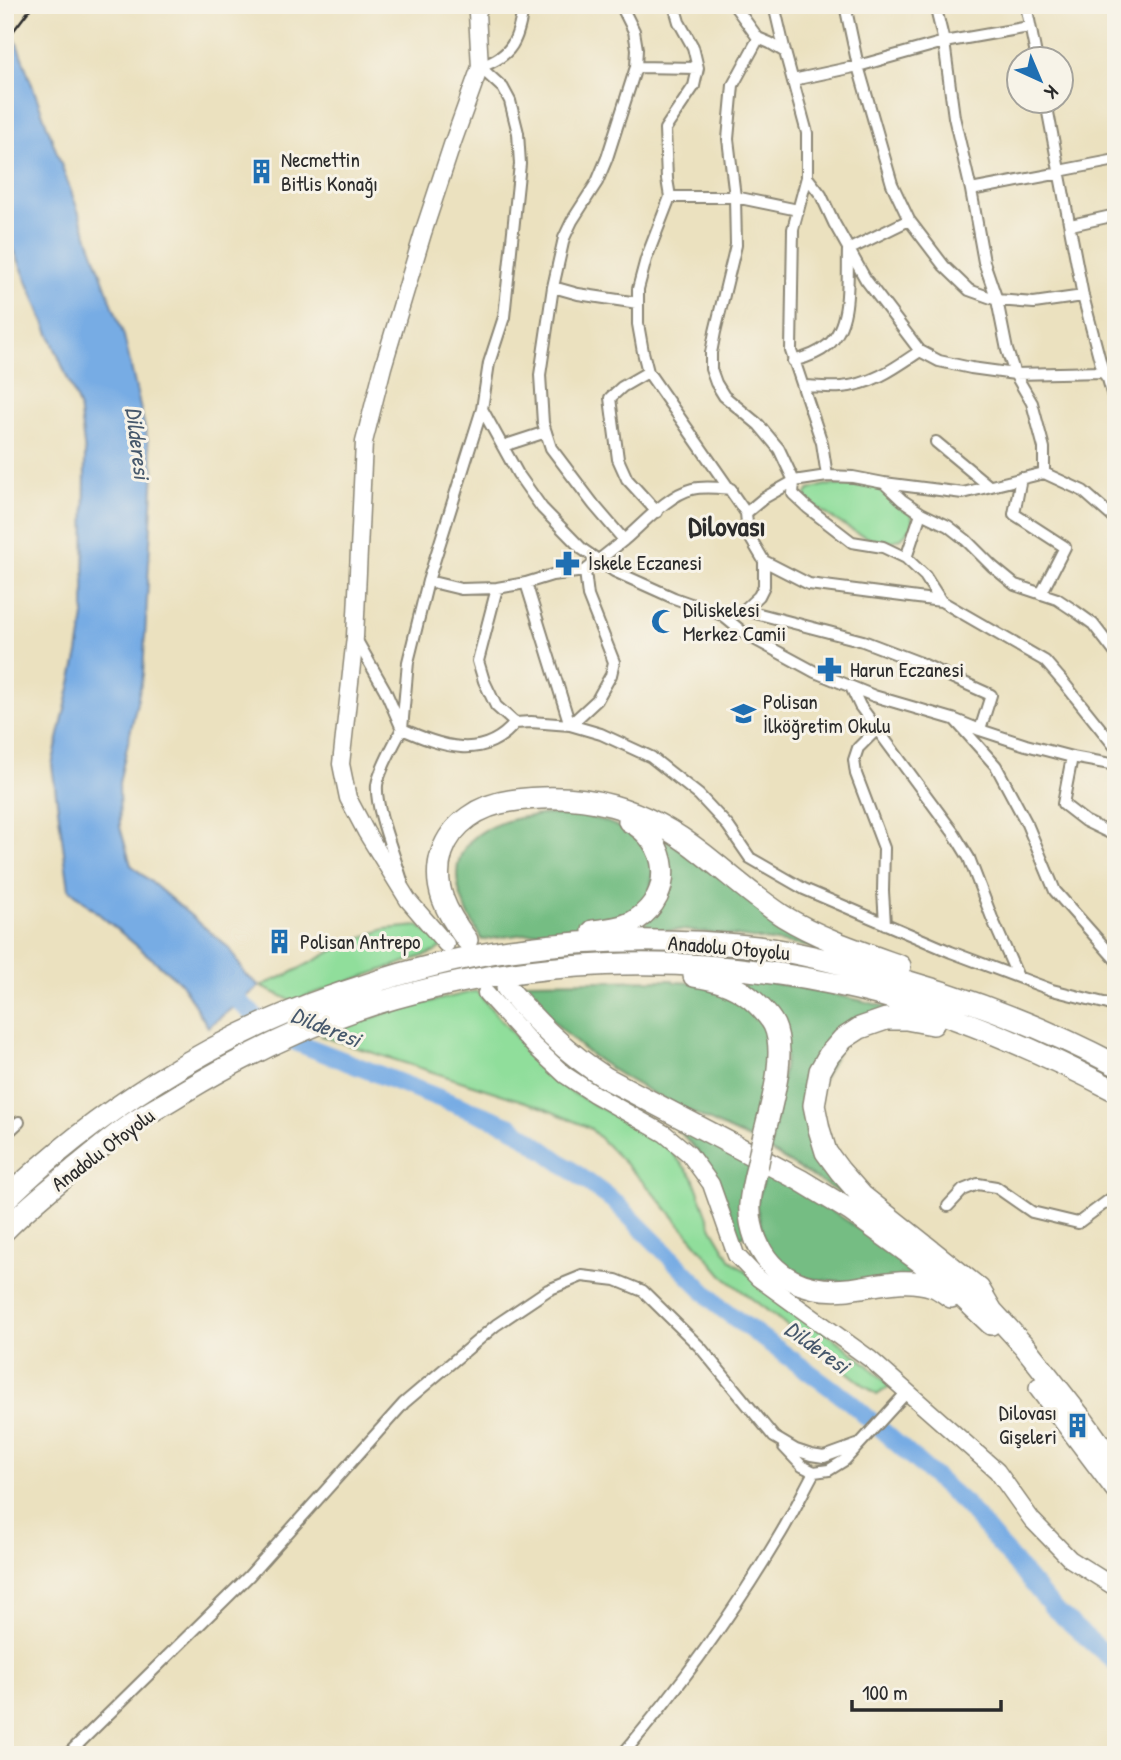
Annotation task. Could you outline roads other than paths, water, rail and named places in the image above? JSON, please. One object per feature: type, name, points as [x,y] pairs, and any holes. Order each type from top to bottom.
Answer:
[{"type":"highway","points":[[463,941],[447,911],[438,879],[439,861],[445,843],[457,827],[478,810],[503,802],[538,797],[591,800],[628,809],[665,827],[785,917],[822,936],[944,983],[1003,1014]]},
{"type":"highway","points":[[463,941],[450,893],[449,875],[453,856],[461,841],[474,827],[494,815],[527,808],[559,806],[591,810],[635,824],[654,841],[662,869],[659,893],[648,911],[633,922],[611,929],[570,933],[509,950]]},
{"type":"highway","name":"Anadolu Otoyolu","points":[[5,1200],[92,1124],[184,1065],[258,1026],[328,997],[427,966],[509,950],[601,941],[679,942],[758,947],[832,961],[907,981],[1003,1014],[1116,1065]]},
{"type":"highway","name":"Anadolu Otoyolu","points":[[5,1230],[55,1184],[130,1125],[208,1078],[272,1045],[355,1011],[426,990],[514,983],[587,965],[694,964],[806,978],[859,989],[996,1034],[1116,1091]]},
{"type":"highway","points":[[514,983],[685,974],[712,979],[748,995],[774,1026],[779,1045],[778,1069],[750,1205],[752,1230],[761,1252],[773,1268],[790,1280],[814,1289],[847,1289],[910,1281],[934,1286],[993,1319]]},
{"type":"highway","points":[[514,983],[553,1039],[581,1062],[617,1084],[800,1180],[851,1211],[944,1279],[1025,1347],[1116,1466]]},
{"type":"highway","points":[[1081,1073],[1045,1065],[929,1022],[906,1018],[886,1019],[860,1028],[843,1039],[829,1055],[820,1071],[814,1105],[818,1129],[827,1152],[840,1171],[862,1196],[979,1289],[993,1319],[1116,1489]]},
{"type":"main road","points":[[463,941],[408,900],[348,798],[341,764],[355,637],[364,442],[383,367],[424,233],[480,67],[478,8]]},
{"type":"main road","points":[[486,993],[534,1046],[565,1075],[665,1134],[689,1154],[711,1184],[736,1255],[758,1278],[870,1359],[903,1396],[997,1471],[1032,1520],[1070,1559],[1116,1588]]},
{"type":"street","points":[[408,900],[381,815],[377,784],[402,729],[408,662],[428,582],[482,409],[489,363],[504,317],[520,164],[518,133],[510,101],[503,88],[480,67],[495,62],[512,46],[519,32],[524,5]]},
{"type":"street","points":[[621,5],[634,31],[636,66],[597,182],[564,238],[553,287],[540,375],[543,422],[551,448],[624,540]]},
{"type":"street","points":[[674,5],[679,22],[693,47],[698,68],[694,86],[666,129],[670,197],[646,259],[638,289],[638,324],[648,372],[746,513],[748,534],[764,561],[764,586],[760,596],[744,610]]},
{"type":"street","points":[[734,5],[758,38],[785,52]]},
{"type":"street","points":[[774,5],[807,132],[807,177],[793,229],[791,351],[822,443],[827,476]]},
{"type":"street","points":[[845,5],[858,66],[892,184],[909,220],[944,266],[969,290],[997,300],[1034,303],[1083,296]]},
{"type":"street","points":[[935,5],[944,42],[954,117],[984,261],[997,300],[1006,349],[1015,374],[1032,403],[1044,448],[1044,473]]},
{"type":"street","points":[[1026,5],[1034,46]]},
{"type":"street","points":[[793,80],[858,66],[944,42],[1029,27]]},
{"type":"street","points":[[758,38],[733,85],[728,139],[735,197],[736,245],[715,332],[711,369],[724,396],[758,425],[779,449],[794,481],[793,494],[852,542],[883,547],[906,558],[925,576],[942,601]]},
{"type":"street","points":[[636,66],[698,68]]},
{"type":"street","points":[[1049,116],[1083,296],[1103,372],[1108,379],[1116,407]]},
{"type":"street","points":[[971,190],[1116,160]]},
{"type":"street","points":[[807,177],[821,195],[866,280],[920,351],[939,361],[1015,374],[1103,372],[1116,368]]},
{"type":"street","points":[[670,197],[735,197],[798,209]]},
{"type":"street","points":[[1071,225],[1116,215]]},
{"type":"street","points":[[848,250],[909,220]]},
{"type":"street","points":[[793,361],[820,351],[839,334],[846,307],[848,250]]},
{"type":"street","points":[[553,287],[578,294],[638,303]]},
{"type":"street","points":[[803,386],[840,387],[865,383],[883,376],[920,351]]},
{"type":"street","points":[[648,372],[622,387],[610,398],[618,459],[628,479],[657,512]]},
{"type":"street","points":[[482,409],[518,474],[542,508],[582,549],[614,570],[674,598],[722,615],[745,634],[815,672],[850,687],[1072,757],[1116,765]]},
{"type":"street","points":[[503,446],[546,432]]},
{"type":"street","points":[[936,442],[989,486]]},
{"type":"street","points":[[746,513],[764,498],[794,481],[827,476],[853,477],[963,493],[1044,473],[1083,491],[1116,520]]},
{"type":"street","points":[[1021,478],[1014,514],[1065,547],[1041,594]]},
{"type":"street","points":[[884,483],[920,513],[948,526],[966,540],[1015,586],[1057,599],[1093,624],[1116,654]]},
{"type":"street","points":[[428,582],[461,589],[497,588],[552,575],[585,571],[668,501],[691,489],[731,489]]},
{"type":"street","points":[[906,558],[920,513]]},
{"type":"street","points":[[764,561],[809,584],[942,601],[1045,661],[1116,748]]},
{"type":"street","points":[[570,725],[597,701],[611,675],[614,662],[588,596],[585,571]]},
{"type":"street","points":[[526,583],[570,725]]},
{"type":"street","points":[[497,588],[478,661],[496,706],[515,723],[570,725],[601,734],[651,757],[699,795],[728,827],[750,858],[804,889],[951,952],[1052,990],[1113,1004]]},
{"type":"street","points":[[722,615],[744,610],[863,641],[918,662],[992,695],[980,730]]},
{"type":"street","points":[[355,637],[385,690],[402,729],[449,746],[470,748],[492,743],[515,723]]},
{"type":"street","points":[[850,687],[860,706],[970,858],[1018,977]]},
{"type":"street","points":[[953,719],[996,766],[1027,824],[1055,891],[1116,960]]},
{"type":"street","points":[[877,729],[859,748],[854,760],[856,774],[884,848],[883,891],[886,924]]},
{"type":"street","points":[[1072,757],[1063,804],[1085,821],[1116,836]]},
{"type":"street","points":[[5,1135],[19,1122]]},
{"type":"street","points":[[948,1206],[963,1189],[978,1184],[996,1187],[1032,1212],[1078,1223],[1113,1197],[1116,1199]]},
{"type":"street","points":[[67,1755],[250,1576],[404,1403],[496,1325],[548,1290],[582,1276],[616,1280],[643,1291],[700,1347],[802,1466],[814,1472],[829,1470],[845,1460],[903,1396]]},
{"type":"street","points":[[775,1437],[796,1450],[824,1457],[857,1445]]},
{"type":"street","points":[[622,1755],[685,1677],[741,1597],[780,1536],[814,1472]]},
{"type":"water","points":[[5,27],[16,41],[124,336],[154,468],[143,675],[119,783],[120,827],[131,865],[229,948],[246,975],[260,986],[208,1027],[181,983],[69,889],[52,765],[84,616],[85,453],[79,406],[5,228]]},
{"type":"waterway","name":"Dilderesi","points":[[224,988],[275,1034],[511,1126],[615,1202],[721,1308],[849,1401],[965,1504],[1053,1608],[1116,1663]]},
{"type":"railway","points":[[5,42],[33,5]]},
{"type":"place","name":"Necmettin Bitlis Konağı","points":[[261,172]]},
{"type":"place","name":"İskele Eczanesi","points":[[568,563]]},
{"type":"place","name":"Diliskelesi Merkez Camii","points":[[663,622]]},
{"type":"place","name":"Harun Eczanesi","points":[[830,670]]},
{"type":"place","name":"Polisan İlköğretim Okulu","points":[[743,714]]},
{"type":"place","name":"Polisan Antrepo","points":[[280,942]]},
{"type":"place","name":"Dilovası Gişeleri","points":[[1077,1425]]},
{"type":"district","name":"Dilovası","points":[[727,526]]}]
